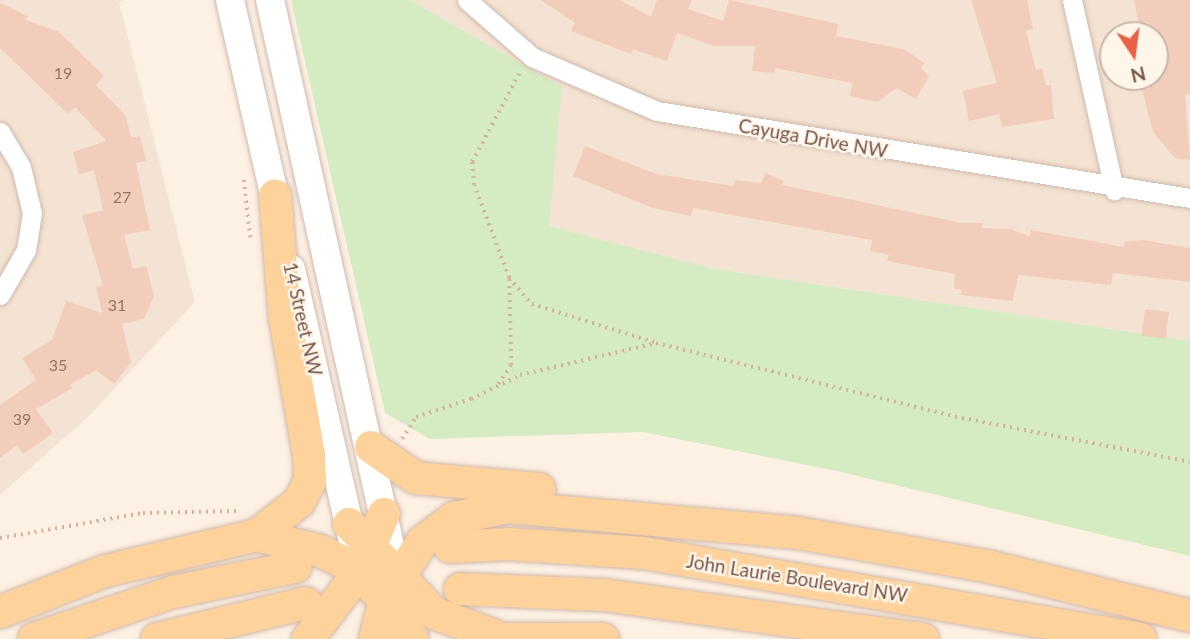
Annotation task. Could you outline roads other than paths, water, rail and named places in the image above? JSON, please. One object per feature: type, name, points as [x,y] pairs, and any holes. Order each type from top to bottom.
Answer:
[{"type":"main road","name":"14 Street NW","points":[[230,0],[349,524]]},
{"type":"main road","name":"14 Street NW","points":[[270,0],[371,447],[384,514],[391,592]]},
{"type":"main road","points":[[0,612],[105,571],[253,523],[281,521],[310,481],[285,318],[275,195]]},
{"type":"main road","points":[[371,447],[416,478],[453,485],[634,494],[762,516],[798,533]]},
{"type":"main road","points":[[374,639],[391,592],[422,542],[454,519],[480,510],[542,507],[798,533],[991,567],[1190,616]]},
{"type":"main road","points":[[308,639],[366,560],[384,514]]},
{"type":"main road","points":[[253,523],[321,551],[366,560]]},
{"type":"main road","points":[[349,524],[366,560],[391,592],[412,638]]},
{"type":"main road","name":"John Laurie Boulevard NW","points":[[450,547],[522,544],[670,557],[1141,639]]},
{"type":"main road","points":[[366,560],[374,639]]},
{"type":"main road","points":[[34,639],[173,592],[295,567]]},
{"type":"main road","points":[[460,589],[604,594],[923,639]]},
{"type":"main road","points":[[391,592],[488,637],[603,639]]},
{"type":"main road","points":[[157,639],[306,603]]},
{"type":"street","name":"Cayuga Drive NW","points":[[467,0],[532,57],[657,111],[1114,190],[1190,198]]},
{"type":"street","points":[[1072,0],[1114,190]]},
{"type":"street","points":[[0,132],[21,167],[32,213],[26,250],[0,295]]}]
